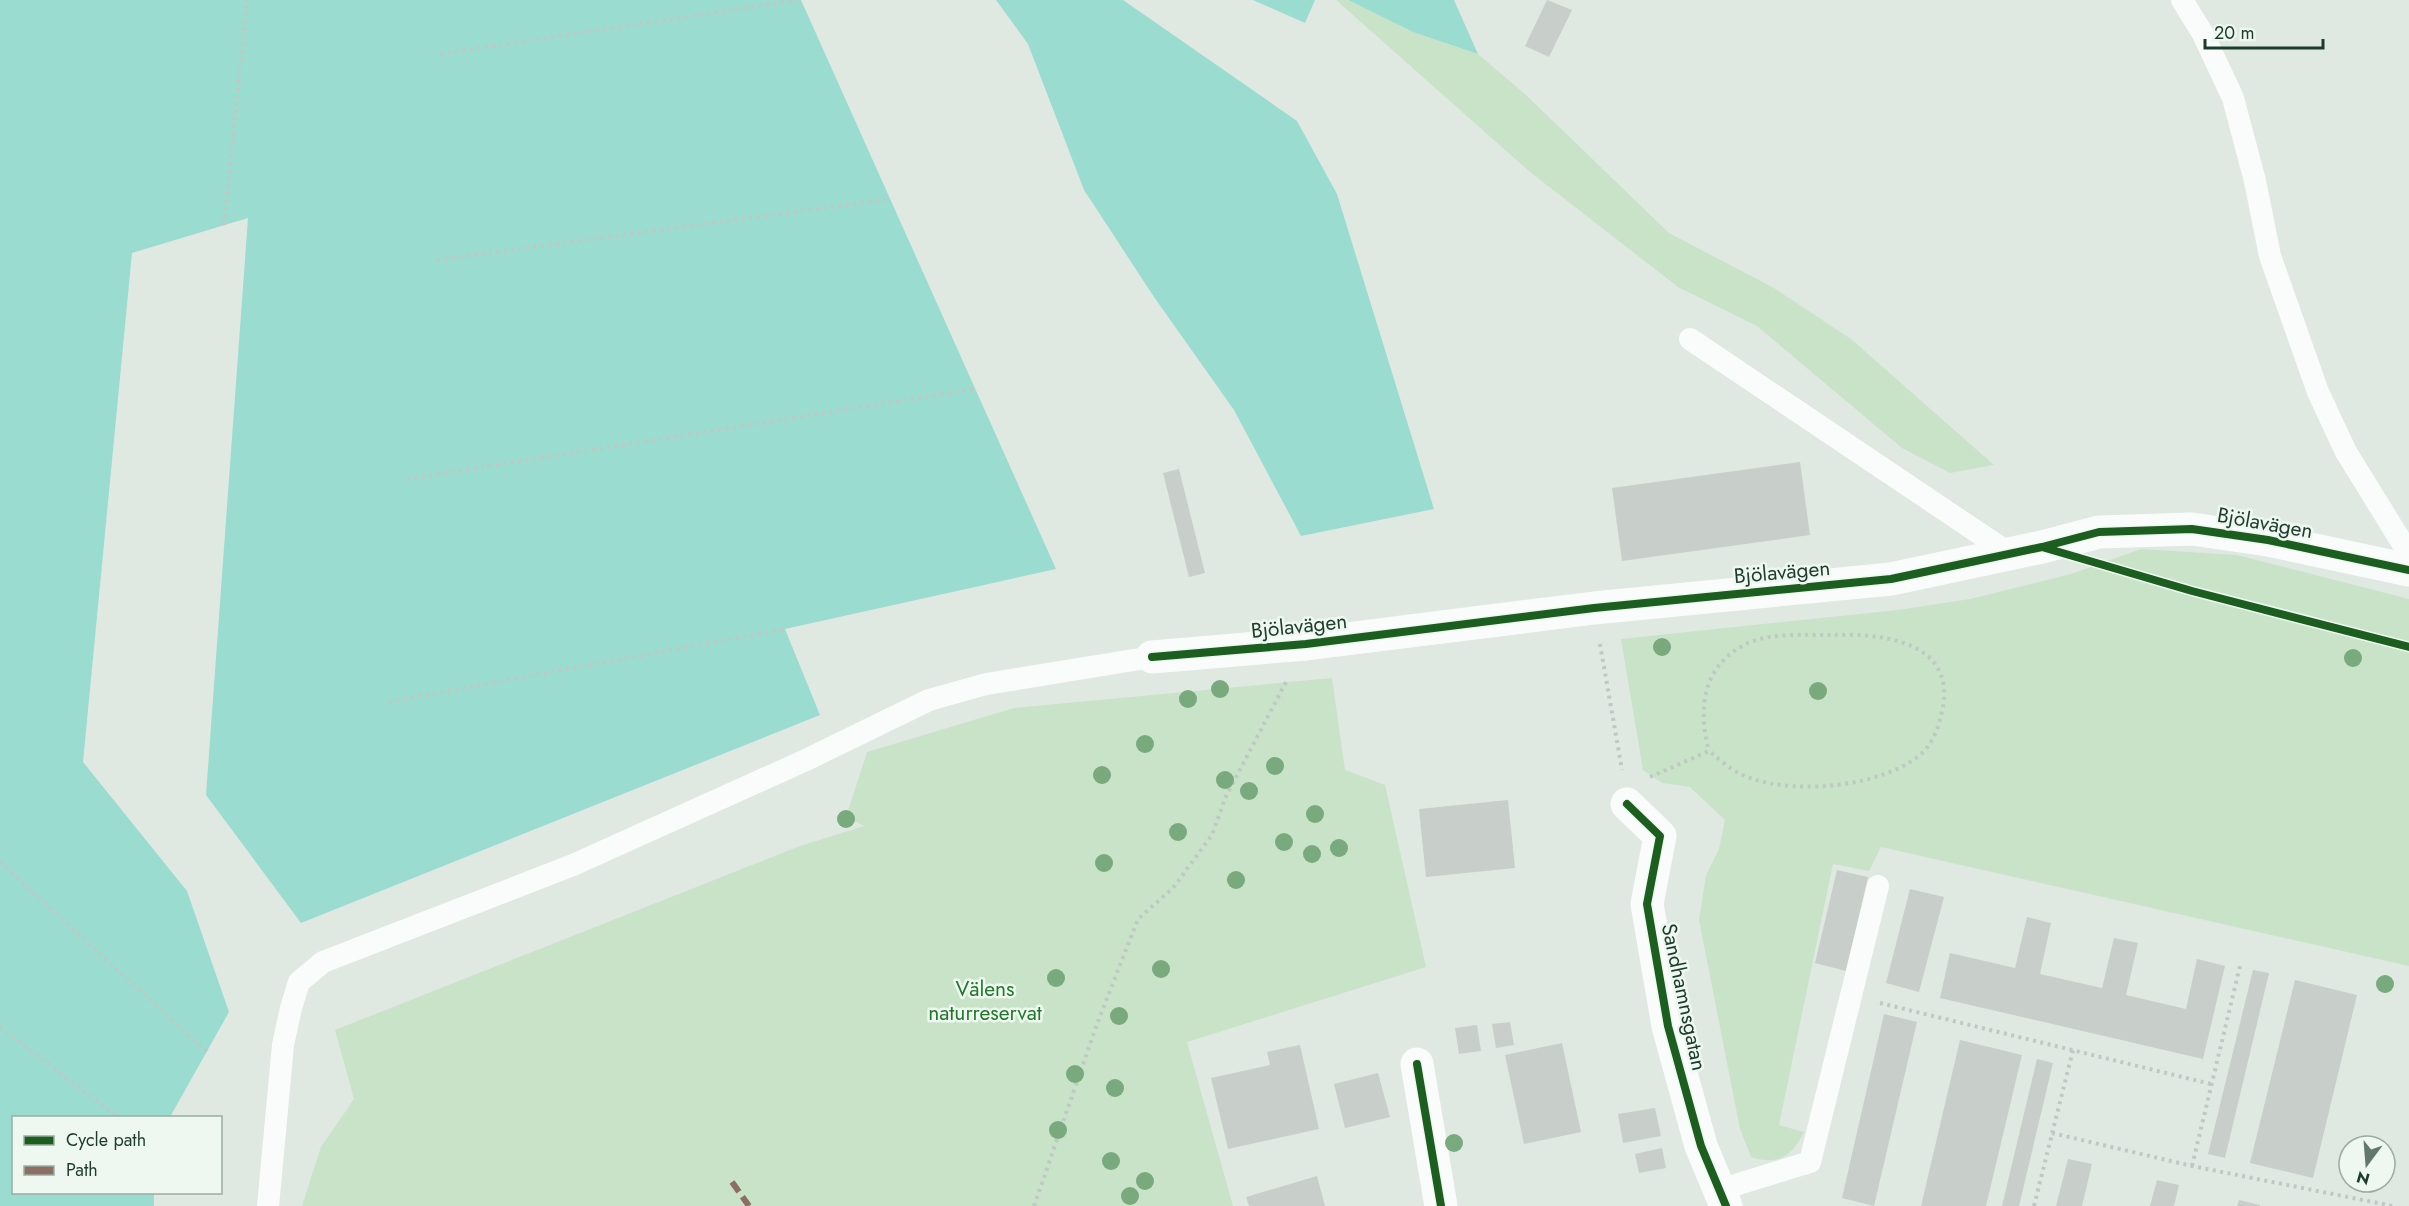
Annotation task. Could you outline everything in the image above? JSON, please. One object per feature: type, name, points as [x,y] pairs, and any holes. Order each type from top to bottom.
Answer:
[{"type":"street","name":"Bjölavägen","points":[[1152,657],[1306,644],[1594,608],[1891,579],[2010,554],[2099,532],[2192,529],[2268,540],[2409,570]]},
{"type":"street","name":"Sandhamnsgatan","points":[[1626,796],[1660,836],[1647,904],[1668,1026],[1701,1146],[1722,1198]]},
{"type":"street","points":[[1418,1064],[1441,1206]]},
{"type":"lane","points":[[2181,0],[2203,34],[2233,98],[2255,182],[2270,256],[2318,392],[2346,452],[2409,554]]},
{"type":"lane","points":[[1690,339],[2010,554]]},
{"type":"lane","points":[[268,1206],[283,1045],[291,1008],[299,982],[323,962],[573,865],[806,760],[929,700],[986,684],[1152,657]]},
{"type":"lane","points":[[1722,1198],[1810,1162],[1878,886]]},
{"type":"path","points":[[224,225],[247,0]]},
{"type":"path","points":[[440,54],[798,0]]},
{"type":"path","points":[[437,260],[890,199]]},
{"type":"path","points":[[407,479],[975,390]]},
{"type":"path","points":[[1594,608],[1626,796],[1709,751]]},
{"type":"path","points":[[389,702],[784,629]]},
{"type":"path","points":[[1807,635],[1875,637],[1896,641],[1920,651],[1931,659],[1940,672],[1945,700],[1934,738],[1924,751],[1909,763],[1888,771],[1835,786],[1809,787],[1751,778],[1729,768],[1709,751],[1702,727],[1702,707],[1707,686],[1718,667],[1749,642],[1807,635]]},
{"type":"path","points":[[1034,1206],[1097,1024],[1138,919],[1173,888],[1212,835],[1225,798],[1306,644]]},
{"type":"path","points":[[0,862],[207,1052]]},
{"type":"path","points":[[2192,1166],[2240,966]]},
{"type":"path","points":[[1851,996],[2211,1084]]},
{"type":"path","points":[[0,1027],[116,1116]]},
{"type":"path","points":[[2034,1206],[2073,1050]]},
{"type":"path","points":[[2052,1133],[2192,1166],[2393,1206]]},
{"type":"green space","points":[[1336,0],[1348,0],[1413,32],[1478,54],[1526,95],[1669,233],[1774,288],[1851,339],[1994,465],[1950,473],[1902,448],[1757,326],[1678,287],[1530,172]]},
{"type":"green space","points":[[2141,549],[2237,555],[2409,599],[2409,966],[1881,847],[1869,871],[1833,864],[1779,1125],[1804,1132],[1789,1153],[1783,1157],[1769,1160],[1751,1157],[1740,1129],[1699,920],[1706,875],[1719,849],[1725,820],[1690,787],[1662,783],[1643,770],[1621,639],[1898,610],[1970,599],[2071,574]]},
{"type":"green space","name":"Välens naturreservat","points":[[1332,678],[1345,770],[1385,785],[1426,967],[1187,1042],[1233,1206],[302,1206],[321,1147],[354,1099],[335,1030],[800,846],[864,826],[846,817],[867,752],[1014,708]]},
{"type":"water","points":[[0,0],[801,0],[1056,569],[785,629],[820,715],[301,923],[206,795],[248,218],[132,253],[83,762],[187,891],[229,1012],[171,1116],[12,1116],[12,1194],[154,1194],[154,1206],[0,1206]]},
{"type":"water","points":[[996,0],[1123,0],[1297,121],[1337,194],[1434,509],[1301,536],[1234,410],[1154,297],[1084,190],[1028,44]]},
{"type":"water","points":[[1253,0],[1315,0],[1305,23]]},
{"type":"water","points":[[1348,0],[1454,0],[1478,54],[1413,32]]},
{"type":"building","points":[[1547,0],[1572,10],[1549,57],[1525,46]]},
{"type":"building","points":[[1800,462],[1810,535],[1622,561],[1612,488]]},
{"type":"building","points":[[1179,469],[1205,573],[1189,577],[1163,473]]},
{"type":"building","points":[[1508,800],[1515,868],[1426,877],[1419,809]]},
{"type":"building","points":[[1837,870],[1868,877],[1846,971],[1815,963]]},
{"type":"building","points":[[1910,889],[1944,897],[1919,992],[1886,983]]},
{"type":"building","points":[[2027,917],[2051,923],[2040,974],[2102,988],[2114,938],[2138,943],[2126,995],[2186,1009],[2197,959],[2225,966],[2203,1059],[1940,998],[1950,953],[2015,968]]},
{"type":"building","points":[[2253,970],[2269,973],[2225,1158],[2208,1154]]},
{"type":"building","points":[[2295,980],[2357,995],[2313,1178],[2250,1163]]},
{"type":"building","points":[[1884,1014],[1917,1022],[1874,1206],[1842,1198]]},
{"type":"building","points":[[1510,1022],[1514,1045],[1496,1048],[1492,1024]]},
{"type":"building","points":[[1477,1025],[1481,1051],[1459,1054],[1455,1028]]},
{"type":"building","points":[[1960,1040],[2022,1055],[1986,1206],[1921,1206]]},
{"type":"building","points":[[1562,1043],[1581,1132],[1524,1144],[1505,1055]]},
{"type":"building","points":[[1300,1045],[1319,1129],[1228,1149],[1211,1078],[1270,1065],[1267,1052]]},
{"type":"building","points":[[2037,1059],[2053,1063],[2019,1206],[2002,1206]]},
{"type":"building","points":[[1378,1073],[1390,1117],[1345,1128],[1334,1084]]},
{"type":"building","points":[[1655,1108],[1661,1136],[1623,1143],[1618,1114]]},
{"type":"building","points":[[1662,1148],[1666,1168],[1639,1173],[1635,1154]]},
{"type":"building","points":[[2068,1159],[2092,1164],[2082,1206],[2056,1206]]},
{"type":"building","points":[[1317,1176],[1325,1206],[1249,1206],[1246,1197]]},
{"type":"building","points":[[2157,1180],[2179,1185],[2174,1206],[2150,1206]]},
{"type":"building","points":[[2239,1200],[2260,1205],[2260,1206],[2237,1206]]},
{"type":"marked path","points":[[732,1182],[749,1206]]},
{"type":"cycle path","points":[[1152,657],[1306,644],[1594,608],[1891,579],[2042,547],[2099,532],[2192,529],[2268,540],[2409,570]]},
{"type":"cycle path","points":[[2042,547],[2192,591],[2409,647]]},
{"type":"cycle path","points":[[1627,804],[1660,836],[1647,904],[1668,1026],[1701,1146],[1726,1206]]},
{"type":"cycle path","points":[[1417,1064],[1441,1206]]}]
